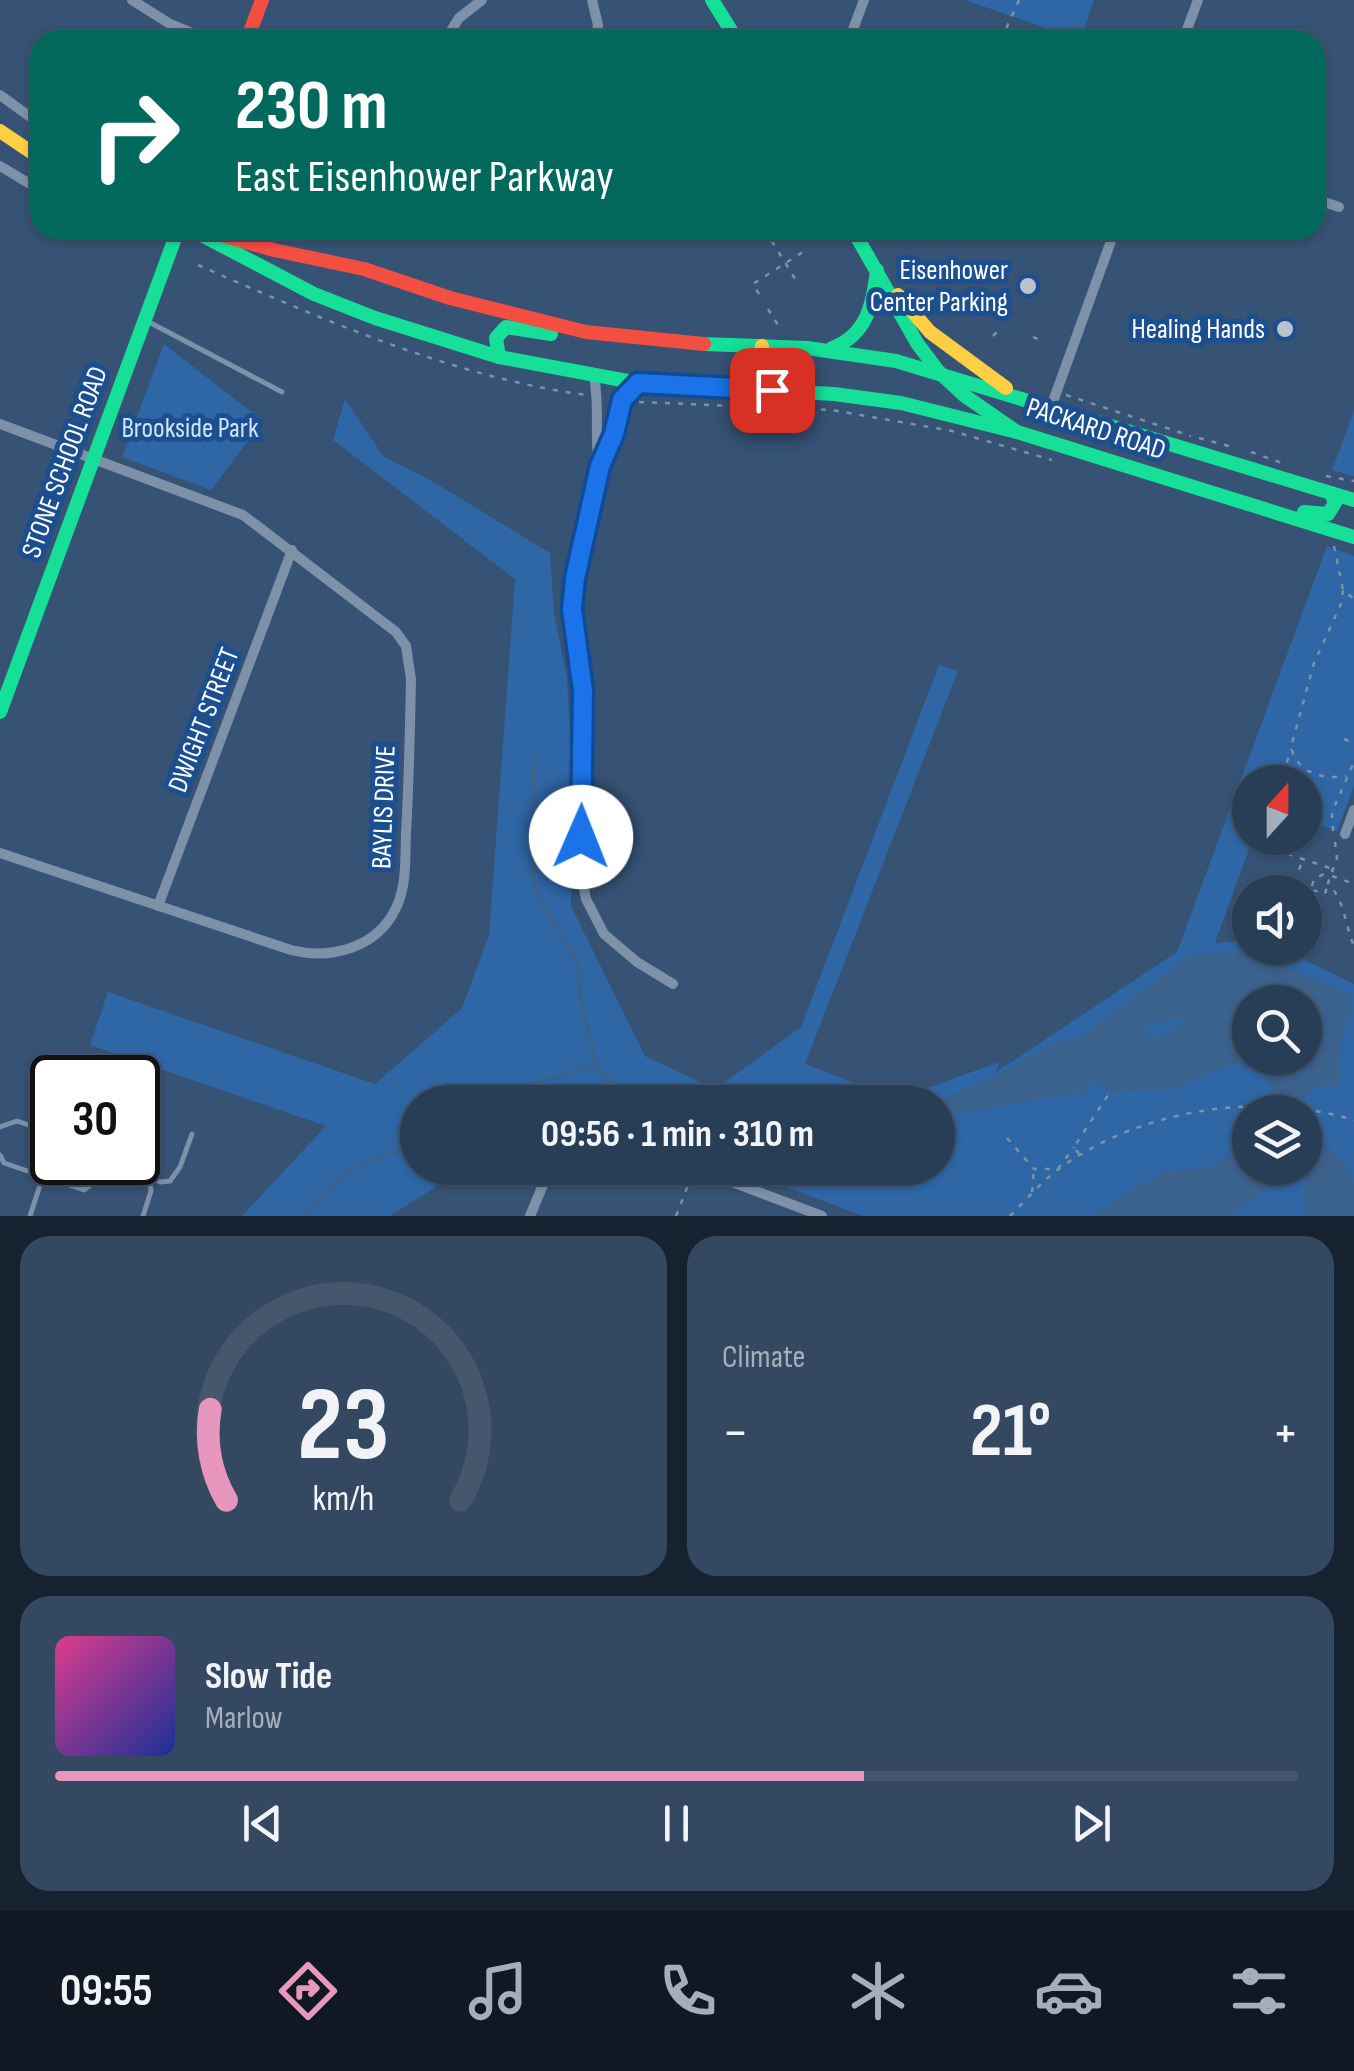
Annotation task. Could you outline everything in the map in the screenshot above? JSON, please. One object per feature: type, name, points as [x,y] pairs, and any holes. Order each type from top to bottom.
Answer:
[{"type":"main road","points":[[252,30],[262,0]]},
{"type":"main road","points":[[712,0],[731,30]]},
{"type":"main road","points":[[0,131],[30,151]]},
{"type":"main road","name":"STONE SCHOOL ROAD","points":[[0,712],[174,240]]},
{"type":"main road","points":[[211,240],[314,294],[375,318],[499,357],[638,383],[868,399],[1017,432]]},
{"type":"main road","points":[[239,240],[364,269],[450,298],[586,332]]},
{"type":"main road","name":"PACKARD ROAD","points":[[860,240],[917,344],[938,372],[1017,432],[1354,536]]},
{"type":"main road","points":[[824,350],[848,344],[860,331],[880,274]]},
{"type":"main road","points":[[880,274],[930,332],[1019,397]]},
{"type":"main road","points":[[499,357],[496,338],[506,326],[560,336],[586,332]]},
{"type":"main road","name":"PACKARD ROAD","points":[[586,332],[626,339],[863,354],[938,372],[1354,500]]},
{"type":"main road","points":[[690,388],[711,380],[750,380],[760,369],[762,346]]},
{"type":"main road","points":[[1215,493],[1252,496],[1321,516],[1334,507],[1332,493]]},
{"type":"street","points":[[132,0],[184,30]]},
{"type":"street","points":[[452,30],[460,18],[482,0]]},
{"type":"street","points":[[592,0],[597,30]]},
{"type":"street","points":[[853,30],[864,0]]},
{"type":"street","points":[[1188,30],[1198,0]]},
{"type":"street","points":[[0,95],[30,117]]},
{"type":"street","points":[[0,166],[30,184]]},
{"type":"street","points":[[1325,201],[1339,206]]},
{"type":"street","points":[[1050,407],[1111,240]]},
{"type":"street","points":[[594,377],[600,466]]},
{"type":"street","points":[[638,383],[622,400],[614,434],[600,466],[575,578],[572,609],[583,691],[580,868],[586,899],[604,934],[637,962],[673,984]]},
{"type":"street","name":"BAYLIS DRIVE","points":[[0,424],[244,515],[385,622],[406,646],[411,680],[402,892],[396,910],[373,937],[352,948],[322,954],[291,950],[0,853]]},
{"type":"street","name":"DWIGHT STREET","points":[[158,906],[292,550]]},
{"type":"street","points":[[1345,834],[1354,810]]},
{"type":"street","points":[[530,1216],[543,1185]]},
{"type":"street","points":[[740,1185],[822,1216]]},
{"type":"lane","points":[[144,320],[282,392]]},
{"type":"lane","points":[[0,1127],[17,1121],[30,1125]]},
{"type":"lane","points":[[160,1182],[175,1176],[192,1134]]},
{"type":"lane","points":[[0,1154],[4,1163],[30,1172]]},
{"type":"lane","points":[[30,1216],[40,1185]]},
{"type":"lane","points":[[143,1216],[151,1185]]},
{"type":"path","points":[[1005,30],[1019,0]]},
{"type":"path","points":[[770,240],[798,282]]},
{"type":"path","points":[[758,294],[753,284],[806,250]]},
{"type":"path","points":[[198,265],[325,318],[444,360],[514,381],[592,396]]},
{"type":"path","points":[[768,309],[778,326]]},
{"type":"path","points":[[993,336],[1000,329]]},
{"type":"path","points":[[1065,394],[1236,448]]},
{"type":"path","points":[[640,402],[832,410],[952,432],[1052,460]]},
{"type":"path","points":[[1252,452],[1287,465]]},
{"type":"path","points":[[1321,476],[1354,481]]},
{"type":"path","points":[[1285,765],[1314,663],[1341,604],[1343,590],[1334,545]]},
{"type":"path","points":[[1341,604],[1353,599],[1343,590]]},
{"type":"path","points":[[1344,739],[1354,743]]},
{"type":"path","points":[[1291,747],[1296,760],[1307,770],[1322,776],[1346,776]]},
{"type":"path","points":[[1322,893],[1325,894],[1337,858],[1332,812],[1354,762]]},
{"type":"path","points":[[1290,855],[1333,870]]},
{"type":"path","points":[[1297,875],[1302,859]]},
{"type":"path","points":[[1322,875],[1333,870]]},
{"type":"path","points":[[1331,876],[1354,884]]},
{"type":"path","points":[[1328,884],[1343,902],[1354,946]]},
{"type":"path","points":[[1058,1170],[1110,1092]]},
{"type":"path","points":[[1010,1216],[1058,1170],[1142,1126],[1200,1111],[1275,1106],[1354,1120]]},
{"type":"path","points":[[1007,1138],[1034,1168],[1058,1170]]},
{"type":"path","points":[[1074,1147],[1080,1156]]},
{"type":"path","points":[[1032,1194],[1034,1168]]},
{"type":"path","points":[[676,1216],[688,1185]]},
{"type":"green space","points":[[965,0],[1094,0],[1084,30],[1051,30]]},
{"type":"green space","name":"Brookside Park","points":[[164,344],[263,421],[211,490],[122,457]]},
{"type":"green space","points":[[345,399],[384,457],[432,481],[550,553],[554,613],[567,679],[571,746],[571,906],[645,1056],[707,1085],[400,1085],[400,1185],[438,1185],[390,1216],[242,1216],[326,1126],[160,1069],[160,1055],[119,1055],[90,1045],[108,992],[375,1084],[462,1008],[489,935],[515,579],[333,440]]},
{"type":"green space","points":[[1354,411],[1354,476],[1332,470]]},
{"type":"green space","points":[[1327,546],[1354,556],[1354,786],[1337,831],[1322,826],[1322,765],[1246,765]]},
{"type":"green space","points":[[939,665],[958,671],[805,1064],[860,1085],[721,1085],[801,1027]]},
{"type":"green space","points":[[1232,803],[1232,855],[1247,855],[1240,875],[1232,875],[1232,896],[1215,943],[1232,942],[1232,965],[1315,965],[1354,984],[1354,1216],[863,1216],[781,1185],[955,1185],[955,1114],[981,1109],[992,1078],[955,1094],[955,1085],[936,1085],[999,1062],[996,1072],[1177,952]]},
{"type":"shaded area","points":[[1232,953],[1232,965],[1283,965],[1351,995],[1351,1013],[1342,1034],[1339,1086],[1315,1086],[1307,1095],[1272,1095],[1264,1075],[1322,1075],[1322,985],[1232,985],[1232,1063],[1175,1089],[1110,1092],[1091,1078],[1087,1095],[1074,1093],[955,1114],[955,1094],[1056,1043],[1083,1035],[1191,954]],"holes":[[[1185,1019],[1185,1024],[1156,1038],[1145,1035],[1148,1026]]]},
{"type":"shaded area","points":[[1322,1142],[1350,1173],[1354,1216],[1306,1216],[1305,1185],[1322,1185]]},
{"type":"shaded area","points":[[1232,1155],[1232,1185],[1273,1185],[1229,1216],[1090,1216],[1165,1171],[1205,1168]]},
{"type":"waterway","points":[[533,758],[533,877],[541,900],[578,964],[581,1000],[596,1065],[616,1085]]},
{"type":"waterway","points":[[532,1085],[596,1065]]},
{"type":"waterway","points":[[303,1216],[341,1177],[400,1150]]},
{"type":"traffic: fast","points":[[712,0],[731,30]]},
{"type":"traffic: fast","points":[[0,712],[174,240]]},
{"type":"traffic: fast","points":[[211,240],[314,294],[375,318],[499,357],[638,383],[834,394],[901,403],[1017,432]]},
{"type":"traffic: fast","points":[[859,240],[917,343],[938,371],[965,396],[1017,432],[1354,537]]},
{"type":"traffic: fast","points":[[832,348],[861,327],[877,270]]},
{"type":"traffic: fast","points":[[499,357],[496,338],[506,327],[551,334]]},
{"type":"traffic: fast","points":[[704,344],[807,348],[896,361],[1354,500]]},
{"type":"traffic: fast","points":[[1304,512],[1328,514],[1335,503],[1331,493]]},
{"type":"traffic: slow","points":[[0,131],[30,151]]},
{"type":"traffic: slow","points":[[898,295],[930,332],[1006,388]]},
{"type":"traffic: slow","points":[[735,380],[757,376],[762,346]]},
{"type":"traffic: jam","points":[[251,30],[262,0]]},
{"type":"traffic: jam","points":[[239,240],[364,269],[450,298],[586,332],[704,344]]},
{"type":"place","name":"Eisenhower Center Parking","points":[[1028,286]]},
{"type":"place","name":"Healing Hands","points":[[1285,329]]},
{"type":"route","points":[[581,837],[583,691],[572,609],[575,578],[600,466],[614,434],[622,400],[638,383],[772,390]]}]
